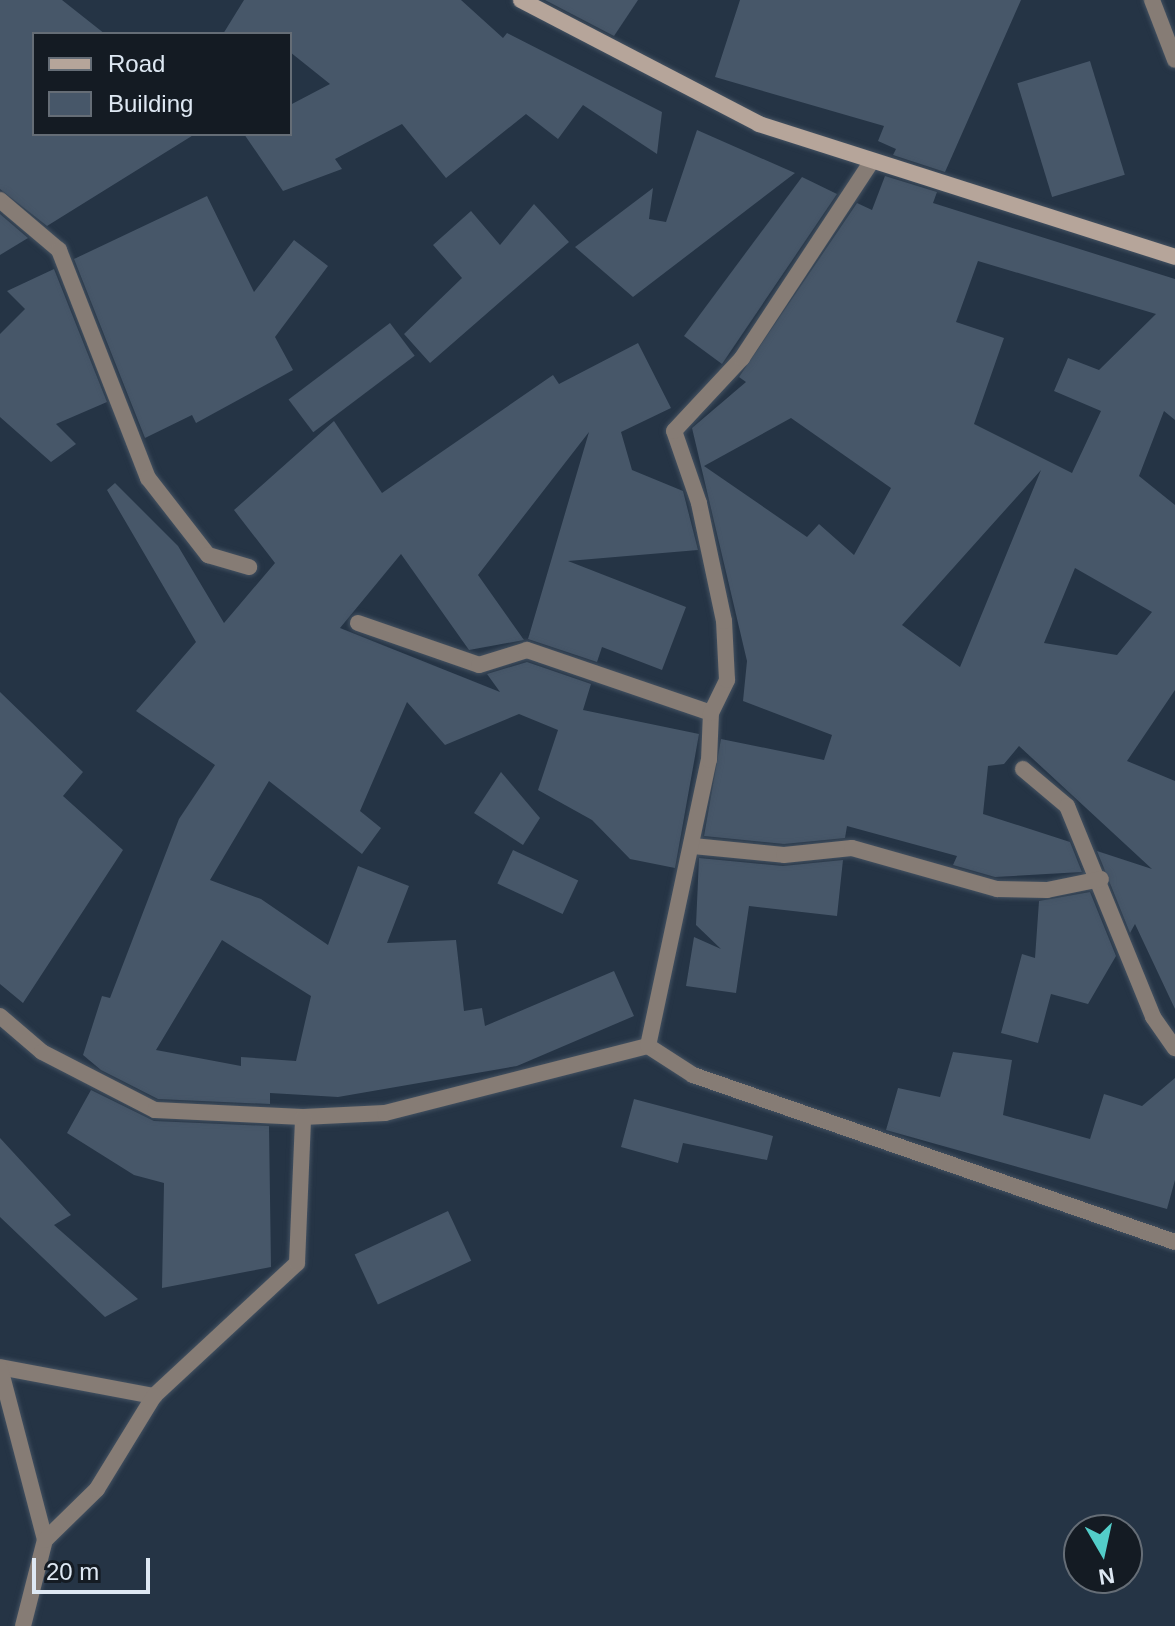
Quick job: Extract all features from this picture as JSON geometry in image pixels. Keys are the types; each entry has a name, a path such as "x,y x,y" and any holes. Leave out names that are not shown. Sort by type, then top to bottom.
{"street":[{"path":"521,0 546,6 759,124 870,164 1121,235 1175,257"},
{"path":"1152,0 1175,60"},
{"path":"648,1046 693,846 711,713 727,680 724,621 699,503 674,431 742,358 870,164"},
{"path":"0,200 59,250 148,478 208,555 249,567"},
{"path":"358,623 479,665 527,650 711,713"},
{"path":"1023,769 1067,806 1101,879 1153,1017 1175,1048"},
{"path":"693,846 784,855 852,848 997,889 1047,890 1101,879"},
{"path":"0,1016 42,1052 155,1110 303,1117 385,1113 648,1046 693,1075 1175,1242"},
{"path":"45,1540 97,1489 154,1396 297,1263 303,1117"},
{"path":"23,1626 45,1540 0,1367 154,1396"}],"building":[{"path":"0,0 62,0 102,32 32,32 32,136 192,136 47,226 0,189"},
{"path":"244,0 461,0 503,38 507,33 662,112 657,154 583,105 558,139 526,114 446,178 402,124 335,159 342,169 283,191 245,136 292,136 292,104 330,84 292,54 292,32 224,32"},
{"path":"545,0 638,0 614,36"},
{"path":"740,0 1021,0 945,172 893,155 896,149 878,141 884,126 715,77"},
{"path":"1090,61 1125,175 1052,197 1017,83"},
{"path":"697,130 795,173 633,297 575,247 653,188 649,219 666,222"},
{"path":"885,176 937,192 933,203 1175,279 1175,420 1164,411 1139,476 1175,505 1175,690 1127,761 1175,781 1175,1009 1135,924 1130,933 1097,851 1152,869 1019,746 1004,764 988,766 983,814 1070,842 1082,872 995,877 953,865 957,856 847,826 845,838 784,844 704,836 721,739 824,760 832,735 743,701 747,661 692,428 746,382 739,377 857,203 872,210","holes":["978,261 1156,314 1099,370 1068,358 1054,391 1101,411 1072,473 974,424 1004,338 956,322","791,418 891,488 854,555 819,524 807,537 704,466","1041,470 960,667 902,625","1075,568 1152,612 1117,655 1044,643"]},
{"path":"802,177 837,194 722,364 684,336"},
{"path":"207,196 254,292 294,240 328,266 275,337 293,370 196,423 192,415 145,438 74,259"},
{"path":"534,204 569,242 430,363 404,334 462,278 433,245 471,211 500,245"},
{"path":"0,214 28,238 0,255"},
{"path":"54,269 107,402 56,424 76,444 51,462 0,417 0,334 25,309 7,291"},
{"path":"390,323 415,356 313,432 289,399"},
{"path":"638,343 671,408 621,432 632,470 683,491 698,550 568,561 686,607 662,670 602,647 597,662 528,639 589,432 478,575 524,640 469,650 401,554 340,628 500,692 487,674 527,662 591,684 583,710 699,734 675,868 630,859 592,820 538,790 558,730 519,714 445,745 407,702 360,811 381,828 362,854 269,781 210,880 261,899 328,945 358,866 409,886 387,943 456,940 464,1011 482,1008 485,1026 614,971 634,1016 517,1066 338,1097 270,1093 270,1104 158,1099 101,1070 83,1055 102,996 110,998 179,819 215,765 136,711 196,642 107,490 115,483 178,546 224,623 275,563 234,510 334,421 382,493 553,375 559,384","holes":["222,940 311,996 296,1061 241,1057 241,1066 156,1050"]},
{"path":"0,692 83,772 63,796 123,850 23,1003 0,984"},
{"path":"501,772 540,818 523,845 474,813"},
{"path":"513,850 578,880 563,914 497,884"},
{"path":"699,858 783,866 843,860 837,916 749,906 736,993 686,986 694,937 721,949 696,925"},
{"path":"1090,892 1116,956 1088,1004 1051,994 1038,1043 1001,1033 1022,954 1035,958 1039,901"},
{"path":"953,1052 1012,1060 1003,1115 1090,1139 1104,1094 1142,1106 1175,1078 1175,1180 1167,1209 886,1130 898,1088 940,1097"},
{"path":"91,1090 154,1121 269,1126 271,1267 162,1288 164,1183 134,1175 67,1133"},
{"path":"634,1099 773,1136 767,1160 683,1143 678,1163 621,1147"},
{"path":"0,1138 71,1215 54,1225 138,1299 105,1317 0,1217"},
{"path":"448,1211 471,1261 378,1304 355,1255"}]}
